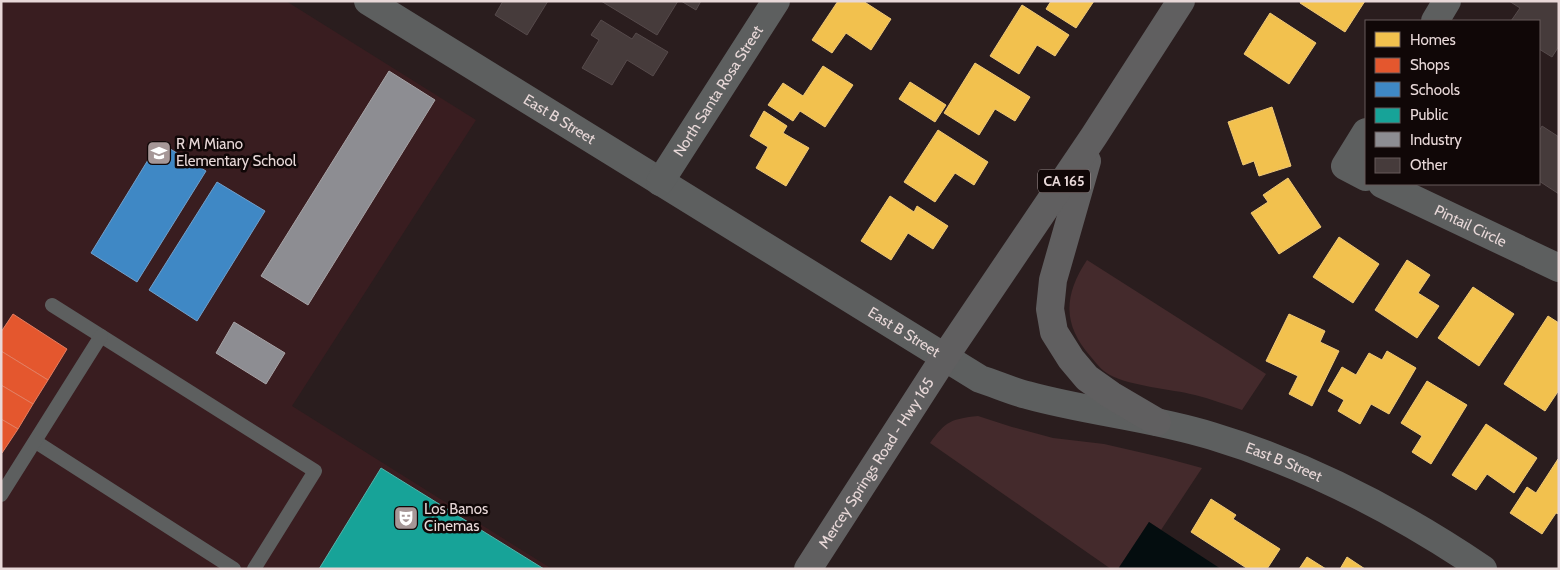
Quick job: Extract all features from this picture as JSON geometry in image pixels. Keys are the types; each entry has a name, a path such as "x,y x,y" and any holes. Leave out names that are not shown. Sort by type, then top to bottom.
{"main road":[{"name":"CA 165","path":"944,358 1094,136 1181,1"},
{"path":"1094,136 1053,280 1050,309 1054,332 1071,359 1087,378 1111,395 1157,422"},
{"name":"Mercey Springs Road - Hwy 165","path":"808,569 944,358"}],"street":[{"name":"North Santa Rosa Street","path":"660,182 776,1"},
{"path":"1436,20 1447,1"},
{"name":"East B Street","path":"377,4 660,182 980,379 1026,395 1157,422 1211,436 1260,453 1310,473 1361,497 1415,527 1483,569"},
{"path":"1365,134 1345,166 1365,176"},
{"name":"Pintail Circle","path":"1384,185 1559,268"}],"lane":[{"path":"52,305 315,471 254,569"},
{"path":"1,495 101,336"},
{"path":"36,442 234,569"}],"shaded area":[{"path":"1,1 286,1 476,120 292,406 552,569 1,569"},
{"path":"1087,260 1266,374 1242,410 1195,395 1128,382 1110,375 1102,369 1082,345 1071,321 1071,297 1074,285"},
{"path":"978,416 1053,438 1104,444 1202,468 1161,530 1149,522 1118,569 1111,569 930,443 940,430 950,422 961,418"},
{"path":"1149,522 1221,569 1118,569"}],"building: Homes":[{"path":"838,1 863,1 891,19 871,50 846,33 832,53 812,40"},
{"path":"1051,1 1094,1 1076,28 1046,9"},
{"path":"1301,1 1365,1 1345,32 1300,3"},
{"path":"1022,5 1069,35 1055,56 1037,45 1019,74 990,56"},
{"path":"1270,13 1316,43 1289,84 1244,54"},
{"path":"975,63 1030,97 1015,121 995,109 979,135 944,113"},
{"path":"823,66 853,85 825,127 800,111 793,121 768,105 783,83 803,96"},
{"path":"910,82 946,105 935,122 899,99"},
{"path":"1272,107 1291,166 1259,176 1254,161 1243,165 1228,122"},
{"path":"764,111 787,126 783,133 809,148 786,186 756,168 768,147 750,136"},
{"path":"938,130 988,162 974,185 955,173 935,202 904,182"},
{"path":"1288,178 1321,227 1279,254 1251,213 1268,202 1263,195"},
{"path":"890,196 914,212 917,206 948,226 933,249 908,233 891,260 861,241"},
{"path":"1339,237 1379,264 1353,303 1313,277"},
{"path":"1407,260 1430,275 1418,293 1439,306 1417,338 1375,310"},
{"path":"1473,287 1514,314 1479,366 1438,338"},
{"path":"1289,314 1325,331 1320,342 1339,351 1312,406 1289,394 1298,376 1266,361"},
{"path":"1548,316 1559,323 1559,390 1545,411 1504,384"},
{"path":"1387,351 1416,368 1389,414 1371,404 1360,424 1338,411 1344,400 1328,391 1342,367 1356,375 1369,353 1382,360"},
{"path":"1427,381 1467,405 1431,464 1412,452 1422,436 1401,423"},
{"path":"1486,424 1537,458 1514,493 1487,474 1476,490 1452,475"},
{"path":"1558,459 1559,514 1556,513 1542,534 1510,513 1527,487 1536,493"},
{"path":"1211,499 1236,515 1233,519 1280,549 1267,569 1248,569 1191,532"},
{"path":"1307,557 1326,569 1299,569"},
{"path":"1347,557 1365,569 1340,569"}],"building: Shops":[{"path":"13,314 67,349 48,380 1,351 1,332"},
{"path":"1,351 48,380 33,404 1,385"},
{"path":"1,385 33,404 18,429 1,419"},
{"path":"1,419 18,429 2,453 1,453"}],"building: Schools":[{"path":"159,142 206,171 137,282 91,253"},
{"path":"217,182 265,211 197,321 149,290"}],"building: Public":[{"name":"Los Banos Cinemas","path":"381,468 544,569 319,569"}],"building: Industry":[{"path":"389,71 435,100 308,305 261,276"},
{"path":"234,322 285,353 266,384 216,353"}],"building: Other":[{"path":"503,1 548,1 527,35 495,15"},
{"path":"601,1 678,1 657,35"},
{"path":"681,1 701,1 696,10"},
{"path":"1509,1 1556,1 1559,3 1559,46 1552,57 1540,50 1540,20 1512,20 1520,8"},
{"path":"601,20 632,39 636,33 668,52 653,76 627,60 612,85 582,68 599,40 591,35"},
{"path":"1542,126 1559,137 1559,194 1540,182 1540,129"}],"place":[{"name":"R M Miano Elementary School","path":"159,153"},
{"name":"Los Banos Cinemas","path":"406,518"}]}
